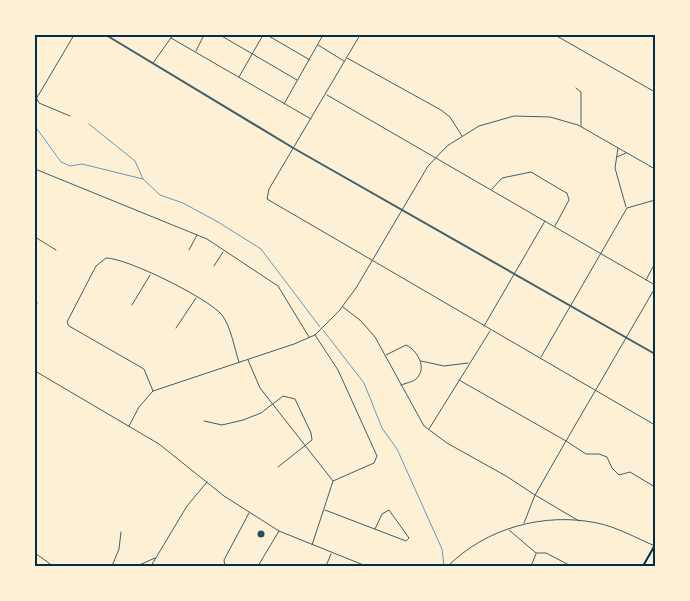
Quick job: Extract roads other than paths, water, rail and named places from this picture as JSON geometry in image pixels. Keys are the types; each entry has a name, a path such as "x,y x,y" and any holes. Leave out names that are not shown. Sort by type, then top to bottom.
{"main road":[{"path":"643,566 655,546"}],"street":[{"path":"35,101 74,35"},
{"path":"106,35 295,149 655,354"},
{"path":"153,64 173,35"},
{"path":"195,52 204,35"},
{"path":"220,35 297,80"},
{"path":"239,78 263,35"},
{"path":"267,35 310,60"},
{"path":"283,105 323,36 318,35"},
{"path":"360,35 295,149 269,190 267,199 483,327 541,358 655,425"},
{"path":"555,35 655,92"},
{"path":"171,38 283,105 312,119"},
{"path":"318,45 345,62"},
{"path":"347,58 442,110 450,117 462,136"},
{"path":"576,88 581,92 581,127"},
{"path":"325,96 327,95 602,252 655,286 535,495 524,523"},
{"path":"36,98 38,103 70,116"},
{"path":"129,426 139,407 153,391 315,335 343,307 428,166 462,136 486,123 514,116 550,117 581,127 655,168"},
{"path":"618,147 616,174 627,208"},
{"path":"616,158 628,153"},
{"path":"35,168 198,234 278,286 310,337"},
{"path":"492,190 502,178 534,174 569,197 555,226"},
{"path":"541,358 627,208 655,200"},
{"path":"483,327 545,221"},
{"path":"189,250 198,234"},
{"path":"35,237 56,250"},
{"path":"214,266 223,252"},
{"path":"153,391 144,369 69,326 67,322 102,259 116,259 151,274 196,297 223,317 239,362"},
{"path":"646,280 655,263"},
{"path":"132,305 151,274"},
{"path":"35,296 37,303 35,308"},
{"path":"176,328 196,297"},
{"path":"343,307 361,321 386,355 400,385 428,430 580,522"},
{"path":"428,430 490,331"},
{"path":"312,545 333,481 374,463 377,456 338,370 315,335"},
{"path":"386,355 406,344 411,347 420,361 422,370 416,379 400,385"},
{"path":"248,359 257,382 333,481"},
{"path":"420,361 444,366 469,363"},
{"path":"35,371 159,444 207,482 279,531 366,566"},
{"path":"458,380 586,454 607,457 612,468 619,475 630,472 655,487"},
{"path":"204,421 225,425 257,415 283,396 295,399 311,433 312,440 278,466"},
{"path":"151,566 187,506 207,482"},
{"path":"324,510 375,529 406,540 409,538 389,510 382,514 375,529"},
{"path":"225,566 224,560 249,512"},
{"path":"448,566 470,547 508,529 524,523 548,520 596,522 613,527 655,546"},
{"path":"508,529 536,553 546,553 571,566"},
{"path":"258,566 279,531"},
{"path":"112,566 119,549 121,532"},
{"path":"326,566 331,553"},
{"path":"531,566 536,553"},
{"path":"35,554 53,566"},
{"path":"137,566 156,558"}],"waterway":[{"path":"89,124 135,161 143,179 160,195 183,203 261,249 320,327"},
{"path":"35,126 61,162 70,166 82,164 143,179"},
{"path":"323,330 364,383 382,428 397,449 442,549 444,566"}]}
